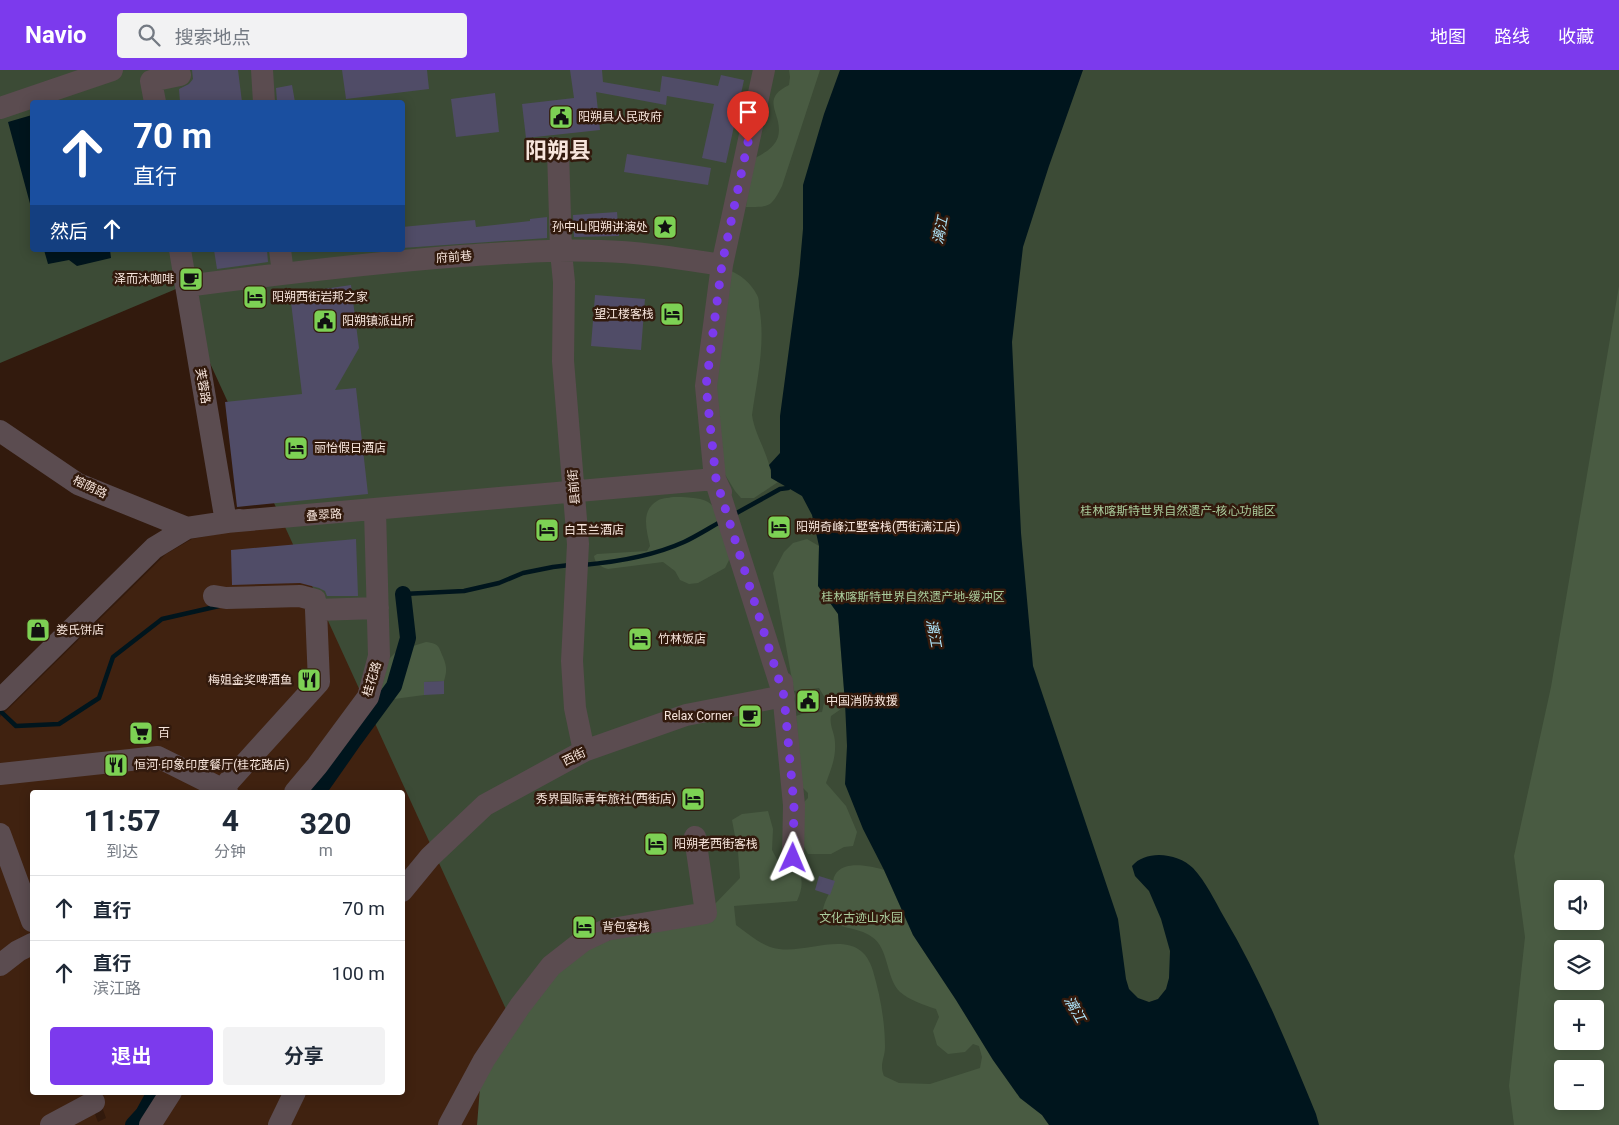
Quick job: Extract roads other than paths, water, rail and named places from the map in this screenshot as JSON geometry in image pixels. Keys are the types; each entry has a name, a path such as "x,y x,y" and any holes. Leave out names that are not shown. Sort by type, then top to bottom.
{"street":[{"path":"0,108 112,70"},
{"path":"262,70 264,100"},
{"path":"764,70 722,264 706,386 716,479 784,696"},
{"path":"152,84 180,75"},
{"name":"县前街","path":"558,150 561,252 564,282 563,361 578,544 572,661 575,708 584,751"},
{"path":"180,252 226,522 716,479"},
{"name":"芙蓉路","path":"180,252 226,522"},
{"path":"280,252 283,273"},
{"name":"府前巷","path":"186,286 283,273 429,258 504,253 628,252 722,264"},
{"name":"榕荫路","path":"0,431 78,484 187,528"},
{"path":"716,479 754,555 763,580 784,696 794,805 793,858"},
{"name":"叠翠路","path":"0,700 154,548 187,528 226,522 375,511 716,479"},
{"name":"桂花路","path":"297,790 318,766 368,697 379,656 375,511"},
{"path":"214,596 226,598 300,596 315,600 316,610 319,682 225,790"},
{"path":"316,610 378,605"},
{"name":"西街","path":"405,887 430,857 485,805 584,751 686,715 784,696"},
{"path":"0,774 158,757 222,790"},
{"path":"0,834 30,916"},
{"path":"449,1125 484,1060 520,1006 551,966 583,941 606,930 706,913 695,837"},
{"path":"0,965 18,951 30,945"},
{"path":"150,1125 169,1095"},
{"path":"279,1125 294,1095"},
{"path":"51,1125 95,1105"}],"water":[{"name":"漓江","path":"840,70 1083,70 1023,247 1012,342 1021,533 1033,666 1118,919 1129,989 1138,998 1149,1002 1158,999 1166,989 1169,978 1170,951 1161,919 1149,891 1135,876 1132,866 1145,857 1153,855 1171,856 1187,863 1193,868 1214,898 1262,989 1319,1125 1049,1125 1042,1115 1020,1098 993,1060 913,935 884,870 863,829 845,784 847,746 838,614 818,586 819,546 812,515 802,496 771,478 769,465 780,453 780,416 799,274 803,229 803,185 824,114"},
{"path":"30,116 30,204 8,122"},
{"path":"45,252 110,252 111,258 77,266 69,260 48,264"}],"waterway":[{"path":"733,515 780,489 788,488"},
{"path":"583,565 622,560 660,551 689,540 722,521"},
{"path":"403,594 464,591 499,583 523,573 570,565"},
{"path":"319,790 394,686 408,638 403,594"},
{"path":"0,711 16,726 59,724 99,698 113,657 162,619 219,606"},
{"path":"133,1125 143,1114 153,1095"}],"place":[{"name":"阳朔县人民政府","path":"561,117"},
{"name":"孙中山阳朔讲演处","path":"665,227"},
{"name":"泽而沐咖啡","path":"191,279"},
{"name":"阳朔西街岩邦之家","path":"255,297"},
{"name":"望江楼客栈","path":"672,314"},
{"name":"阳朔镇派出所","path":"325,321"},
{"name":"丽怡假日酒店","path":"296,448"},
{"name":"阳朔奇峰江墅客栈(西街漓江店)","path":"779,527"},
{"name":"白玉兰酒店","path":"547,530"},
{"name":"娄氏饼店","path":"38,630"},
{"name":"竹林饭店","path":"640,639"},
{"name":"梅姐金奖啤酒鱼","path":"309,680"},
{"name":"中国消防救援","path":"808,701"},
{"name":"Relax Corner","path":"750,716"},
{"name":"百","path":"141,733"},
{"name":"恒河·印象印度餐厅(桂花路店)","path":"116,765"},
{"name":"秀界国际青年旅社(西街店)","path":"693,799"},
{"name":"阳朔老西街客栈","path":"656,844"},
{"name":"背包客栈","path":"584,927"}],"district":[{"name":"阳朔县","path":"558,150"}],"park label":[{"name":"桂林喀斯特世界自然遗产-核心功能区","path":"1178,511"},
{"name":"桂林喀斯特世界自然遗产地-缓冲区","path":"913,597"},
{"name":"文化古迹山水园","path":"861,918"}]}
